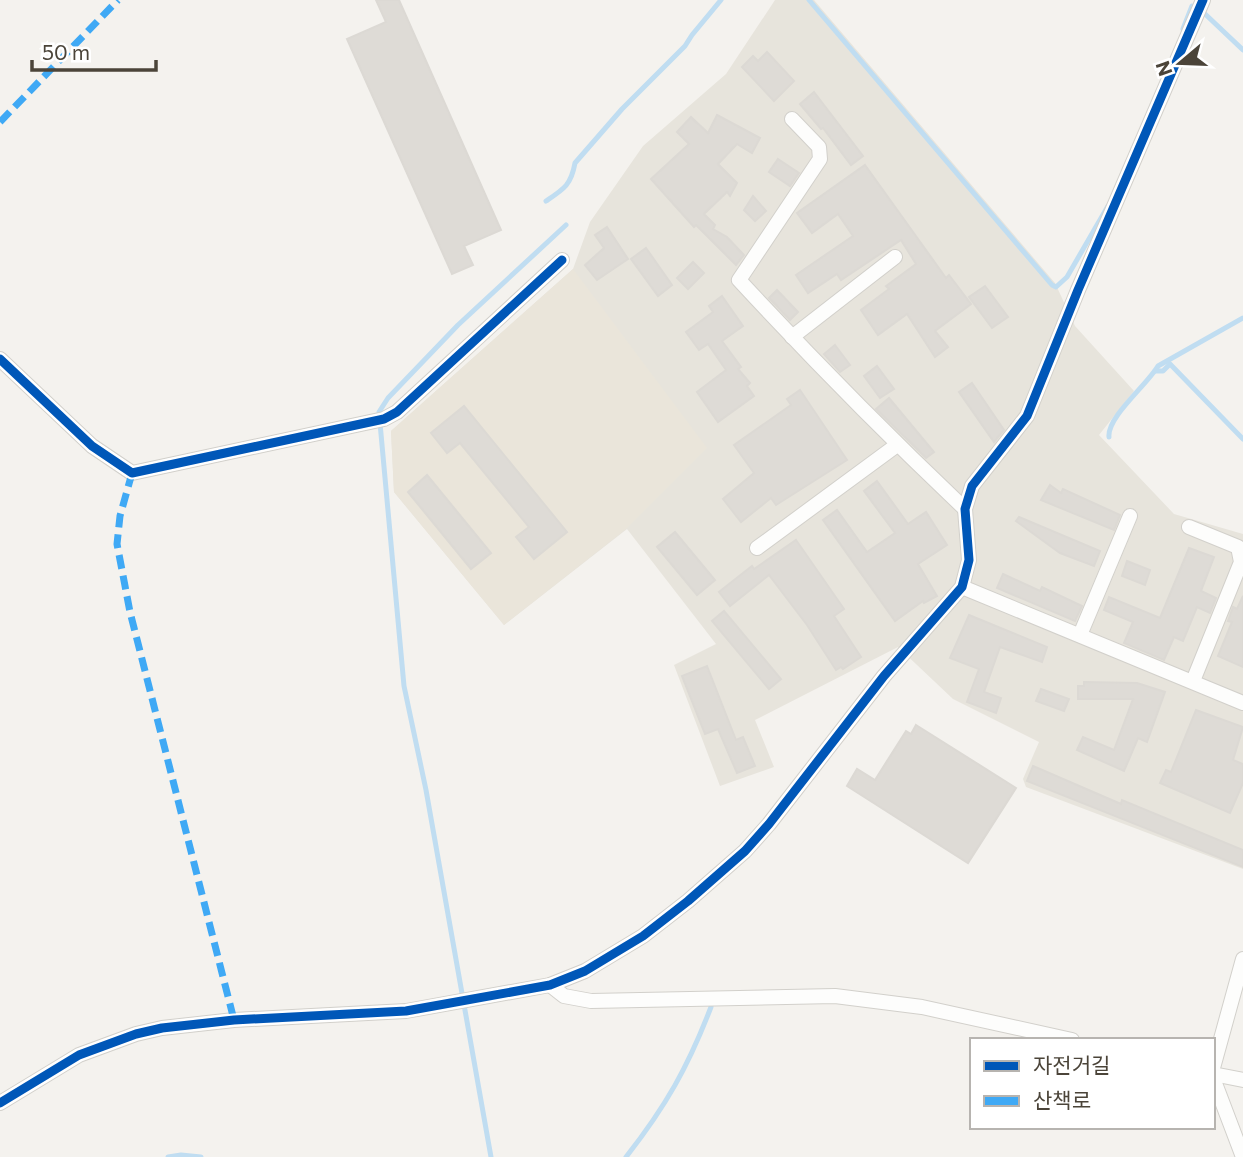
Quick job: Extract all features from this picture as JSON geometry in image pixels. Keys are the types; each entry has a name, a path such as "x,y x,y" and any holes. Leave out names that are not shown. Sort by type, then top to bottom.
{"street":[{"path":"0,1103 79,1055 136,1034 162,1028 234,1020 406,1011 550,985 585,971 643,936 745,851 884,676 962,587 969,560 965,509 972,486 1027,416 1083,278 1203,0"},
{"path":"792,119 819,147 820,159 739,280 897,445 965,509"},
{"path":"792,337 895,257"},
{"path":"0,359 92,446 132,473 379,420 397,412 562,260"},
{"path":"757,548 897,445"},
{"path":"1080,635 1130,516"},
{"path":"1189,527 1238,547 1241,562 1193,681"},
{"path":"962,587 1243,704"},
{"path":"1215,1061 1243,959"},
{"path":"550,985 564,996 591,1002 835,996 922,1007 1063,1038"},
{"path":"1215,1076 1243,1080"},
{"path":"1215,1081 1243,1157"}],"shaded area":[{"path":"775,0 814,0 1055,283 1075,326 1134,391 1099,435 1174,514 1243,534 1243,869 1026,787 1023,779 1039,742 953,699 898,647 755,720 774,767 720,786 674,665 716,644 627,529 504,625 394,492 391,431 573,269 590,222 643,146 726,74"},
{"path":"573,269 707,448 626,529 504,625 394,492 391,431"}],"building":[{"path":"376,0 399,0 501,230 464,246 473,265 452,274 347,39 386,22"},
{"path":"767,52 794,81 774,101 742,67 753,56 758,61"},
{"path":"814,92 863,156 851,165 823,128 821,129 800,104"},
{"path":"717,115 760,138 752,153 737,144 718,164 737,183 730,196 727,192 704,214 715,225 713,229 727,237 744,255 736,265 696,225 694,227 651,179 689,144 677,132 691,117 708,133"},
{"path":"778,159 799,173 790,186 769,172"},
{"path":"865,165 946,278 949,275 971,304 935,331 948,347 935,357 907,314 878,335 861,310 889,289 886,286 916,264 901,240 841,280 837,274 808,293 796,275 853,236 838,214 812,233 797,213"},
{"path":"753,196 766,211 755,221 744,210"},
{"path":"607,227 628,259 597,280 585,265 604,248 595,235"},
{"path":"646,248 672,285 658,296 631,259"},
{"path":"693,262 704,273 688,289 677,278"},
{"path":"985,286 1008,317 992,328 969,297"},
{"path":"777,290 798,312 790,320 769,298"},
{"path":"722,296 743,326 722,341 741,367 738,369 750,383 747,386 754,396 718,422 697,392 726,370 708,344 699,350 686,332 713,312 709,306"},
{"path":"835,345 850,365 840,372 824,354"},
{"path":"877,366 894,389 880,398 864,376"},
{"path":"972,383 1004,430 994,442 959,392"},
{"path":"800,390 847,460 776,505 771,498 741,522 723,499 754,473 734,445 791,405 787,399"},
{"path":"889,398 934,452 926,458 876,409"},
{"path":"464,406 567,532 534,559 516,537 529,527 460,443 447,453 431,433"},
{"path":"427,475 491,553 471,569 408,492"},
{"path":"877,481 908,524 926,512 947,545 918,564 937,596 924,603 923,601 895,621 823,520 837,510 867,552 895,533 864,491"},
{"path":"1050,485 1061,493 1063,489 1120,515 1114,530 1041,500"},
{"path":"1019,517 1100,551 1094,566 1060,553 1016,521"},
{"path":"675,532 715,580 697,595 657,547"},
{"path":"796,540 844,609 834,616 861,657 843,669 841,667 836,670 807,625 769,575 730,606 719,592 752,566 754,569"},
{"path":"1189,548 1214,557 1201,591 1216,598 1210,613 1197,607 1183,641 1174,637 1164,660 1124,643 1133,622 1104,610 1109,597 1160,618"},
{"path":"1127,561 1150,570 1145,585 1122,576"},
{"path":"1003,574 1040,591 1042,587 1082,606 1075,621 997,588"},
{"path":"1243,596 1243,667 1218,656 1232,622 1228,621 1233,607 1237,609"},
{"path":"724,611 781,679 769,689 712,621"},
{"path":"969,615 1047,647 1042,662 1000,647 984,692 1001,698 996,713 967,702 979,669 950,658"},
{"path":"707,666 736,740 743,737 755,766 737,773 718,729 705,734 682,676"},
{"path":"1084,682 1137,683 1165,692 1147,742 1138,738 1124,771 1077,750 1083,737 1114,750 1133,699 1078,699 1078,686 1084,686"},
{"path":"1041,689 1069,699 1064,711 1036,701"},
{"path":"1196,710 1243,727 1233,760 1243,764 1243,783 1230,813 1160,783 1166,770 1171,772"},
{"path":"916,725 1016,788 968,863 847,786 857,769 875,780 906,731 911,734"},
{"path":"1033,766 1121,804 1122,800 1243,850 1243,867 1027,781"}],"waterway":[{"path":"546,201 566,186 575,163 622,109 685,46 721,0"},
{"path":"809,0 1052,285 1056,287 1067,277 1108,206"},
{"path":"1183,29 1192,6"},
{"path":"1204,13 1243,50"},
{"path":"491,1157 426,790 404,686 379,412 388,398 458,325 566,225"},
{"path":"1109,437 1114,420 1158,366 1243,318"},
{"path":"1155,371 1163,371 1170,364 1243,439"},
{"path":"626,1157 675,1085 694,1049 711,1007"},
{"path":"168,1157 201,1157"}],"marked path":[{"path":"0,122 118,0"},
{"path":"132,473 120,516 117,544 130,612 234,1020"}],"cycle path":[{"path":"0,1103 79,1055 136,1034 162,1028 234,1020 406,1011 550,985 585,971 643,936 745,851 884,676 962,587 969,560 965,509 972,486 1027,416 1078,290 1203,0"},
{"path":"0,359 92,446 132,473 384,419 397,412 562,260"}]}
